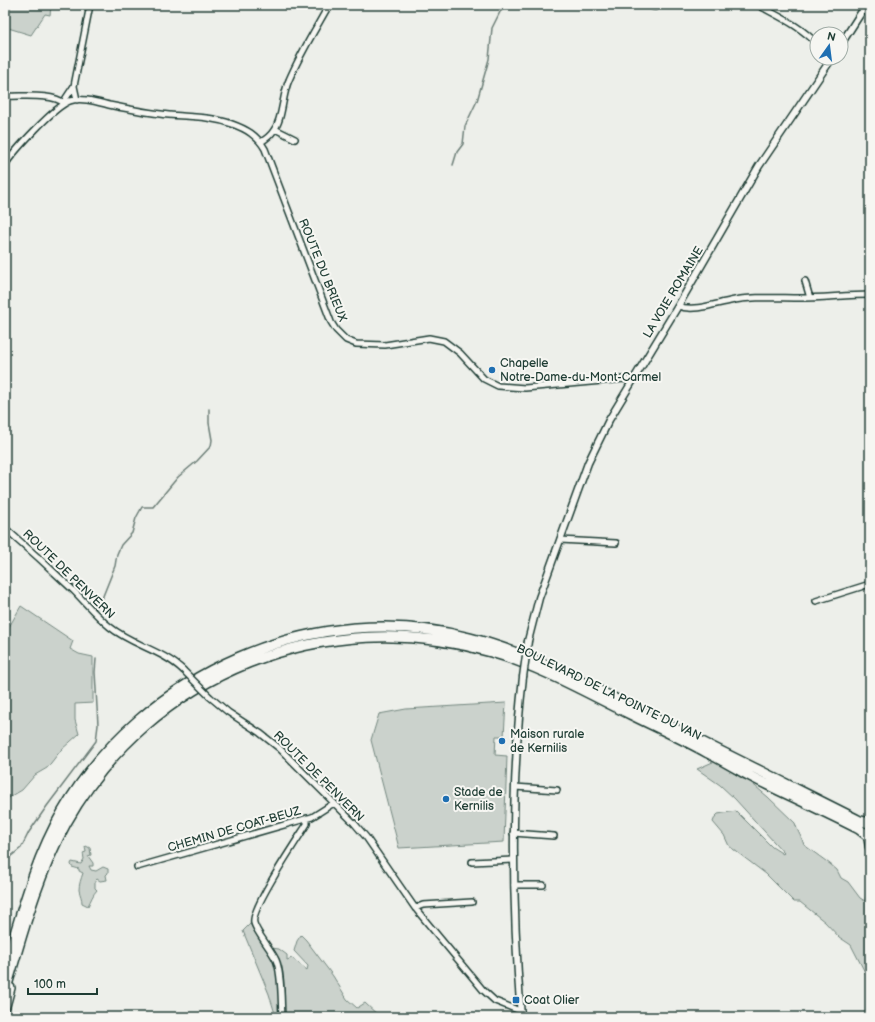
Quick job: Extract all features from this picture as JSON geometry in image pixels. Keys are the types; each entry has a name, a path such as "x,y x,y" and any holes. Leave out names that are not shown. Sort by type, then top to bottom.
{"highway":[{"name":"BOULEVARD DE LA POINTE DU VAN","path":"5,967 27,894 50,835 64,808 99,760 118,740 162,701 188,683 220,666 236,658 268,646 325,632 372,628 415,629 467,637 515,652 579,680 860,821 870,823"},
{"name":"BOULEVARD DE LA POINTE DU VAN","path":"5,992 44,870 65,825 93,782 115,755 141,729 188,693 235,668 261,657 323,641 344,638 402,636 466,645 517,660 585,691 709,753 766,784 869,833"},
{"path":"5,1006 22,937"}],"main road":[{"path":"869,833 870,847"}],"street":[{"path":"75,100 74,86 90,5"},
{"path":"261,142 276,129 286,87 329,5"},
{"path":"651,6 655,7 661,5"},
{"path":"758,5 794,25 809,36"},
{"path":"849,32 866,5"},
{"name":"LA VOIE ROMAINE","path":"515,787 521,745 523,677 528,641 536,606 595,448 609,420 678,306 759,166 825,66"},
{"path":"5,96 50,97 64,103 74,86"},
{"path":"70,91 75,100"},
{"name":"ROUTE DU BRIEUX","path":"5,165 17,149 51,115 64,103 75,100 156,113 215,119 230,123 244,129 261,142 331,322 336,330 349,342 361,345 385,345 421,339 438,339 449,344 460,353 484,379 492,384 502,386 525,388 626,379 632,381"},
{"path":"276,129 295,139"},
{"path":"805,280 810,298"},
{"path":"678,306 685,308 696,307 741,298 758,297 810,298 870,295"},
{"name":"ROUTE DE PENVERN","path":"5,528 74,591 110,627 126,639 164,656 183,670 210,697 228,712 270,740 354,823 366,837 416,908 483,990 495,1002 521,1014"},
{"path":"560,540 616,543"},
{"path":"816,601 870,584"},
{"path":"521,1014 513,860 515,787 557,790"},
{"name":"CHEMIN DE COAT-BEUZ","path":"137,867 307,818 316,815 334,803"},
{"path":"282,1017 277,962 255,926 255,912 260,900 307,824 307,818"},
{"path":"513,833 554,836"},
{"path":"472,862 513,860"},
{"path":"514,885 543,885"},
{"path":"416,908 429,905 472,902"},
{"path":"506,1006 520,1004"}],"shaded area":[{"path":"5,5 51,5 50,15 45,14 31,35 5,27"},
{"path":"21,606 73,641 70,649 79,654 93,657 93,703 75,704 75,720 79,734 61,750 47,768 35,775 22,790 5,800 5,634"},
{"name":"Stade de Kernilis","path":"506,703 504,736 496,736 495,755 507,756 504,842 399,848 371,740 379,714 406,709"},
{"path":"715,761 743,779 749,781 768,797 795,823 804,845 837,870 841,878 848,882 860,898 865,901 867,893 870,890 870,982 851,945 839,937 825,922 800,902 794,902 766,874 729,846 724,835 713,822 718,814 736,811 772,847 783,854 784,853 735,799 720,785 697,769"},
{"path":"86,846 90,848 91,855 88,856 93,863 93,866 89,866 91,870 96,871 103,867 108,869 108,873 106,875 107,880 100,881 97,879 95,881 95,888 97,890 88,906 82,903 79,890 83,873 79,871 79,869 72,867 71,864 72,862 81,864 84,859 83,853 86,852"},
{"path":"250,924 263,943 271,948 279,949 287,955 287,960 292,958 307,970 308,966 294,951 297,941 301,935 333,976 347,999 357,1008 365,1003 380,1017 276,1017 269,994 243,931"}],"waterway":[{"path":"453,165 457,152 463,144 465,126 477,101 489,59 492,28 500,12 507,5"},
{"path":"612,5 630,5"},
{"path":"102,605 103,596 115,566 117,554 121,545 132,533 136,518 142,507 153,507 178,477 197,461 211,446 212,440 209,423 209,409"},
{"path":"5,865 10,857 21,848 29,832 47,806 96,741 98,725 95,672 96,659"}],"place":[{"name":"Chapelle Notre-Dame-du-Mont-Carmel","path":"492,370"},
{"name":"Maison rurale de Kernilis","path":"502,741"},
{"name":"Stade de Kernilis","path":"446,799"},
{"name":"Coat Olier","path":"516,1000"}]}
